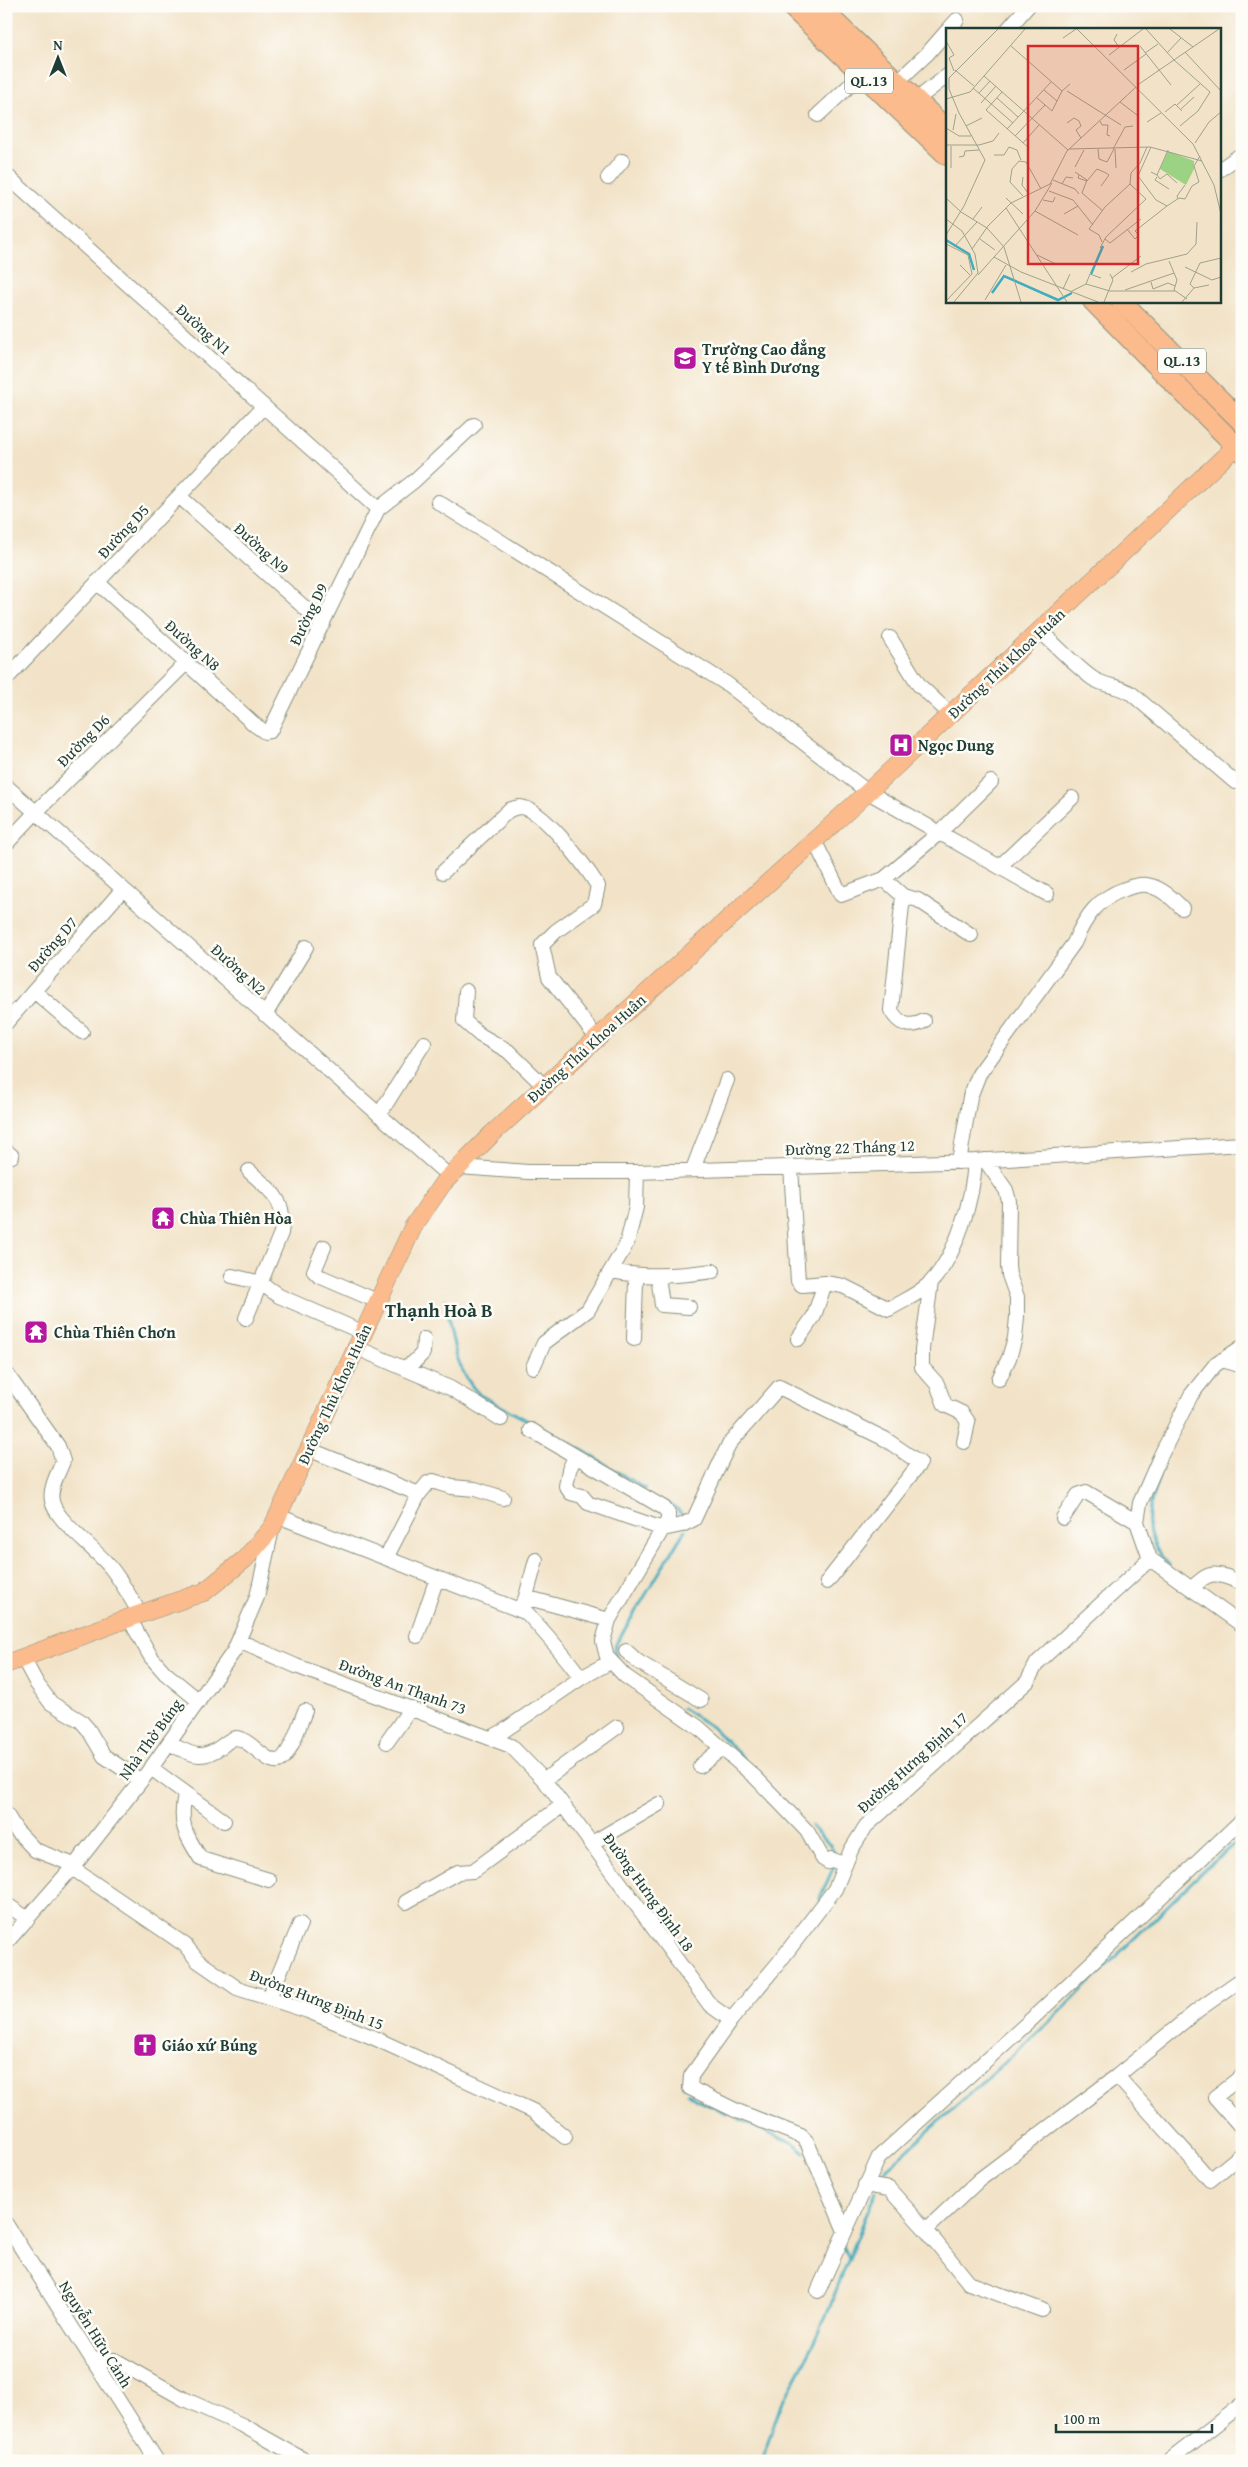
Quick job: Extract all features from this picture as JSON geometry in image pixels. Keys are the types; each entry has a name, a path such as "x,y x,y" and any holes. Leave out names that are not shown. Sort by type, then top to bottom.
{"highway":[{"name":"QL.13","path":"791,6 897,82 946,129"},
{"name":"QL.13","path":"818,6 850,50 862,74 946,154"},
{"name":"QL.13","path":"1094,302 1240,446"},
{"name":"QL.13","path":"1122,302 1242,422"}],"main road":[{"name":"Đường Thủ Khoa Huân","path":"6,1664 204,1592 245,1559 275,1522 413,1227 455,1172 492,1133 815,842 950,714 1240,446"}],"street":[{"path":"1009,28 1025,7"},
{"path":"897,82 927,54 946,32"},
{"path":"818,115 862,74"},
{"path":"916,100 946,77"},
{"path":"1220,169 1242,154"},
{"path":"608,178 622,161"},
{"name":"Đường N1","path":"6,175 378,509"},
{"name":"Đường D5","path":"6,679 264,406"},
{"path":"378,509 414,482 474,426"},
{"name":"Đường N9","path":"179,496 322,624"},
{"path":"438,502 727,684 868,792 1047,894"},
{"name":"Đường D9","path":"267,732 274,726 378,509"},
{"name":"Đường N8","path":"98,582 255,725 267,732"},
{"path":"1040,631 1092,678 1102,684 1122,687 1132,694 1235,782"},
{"path":"890,638 919,685 950,714"},
{"name":"Đường D6","path":"6,844 186,663"},
{"path":"815,842 841,895 884,879 939,833 991,782"},
{"name":"Đường N2","path":"6,786 379,1115 455,1172"},
{"path":"1000,866 1072,798"},
{"path":"443,872 509,810 520,807 531,811 572,848 598,886 594,904 556,931 542,945 549,977 597,1038"},
{"path":"884,879 903,896 918,900 971,935"},
{"path":"959,1162 970,1097 979,1074 1074,943 1082,924 1092,910 1104,898 1142,884 1168,894 1182,908"},
{"name":"Đường D7","path":"6,1023 123,889"},
{"path":"903,896 891,1010 897,1019 907,1025 918,1024 924,1021"},
{"path":"265,1015 306,947"},
{"path":"34,991 82,1032"},
{"path":"466,991 464,1020 480,1035 508,1051 527,1067 544,1086"},
{"path":"379,1115 424,1044"},
{"path":"693,1170 727,1080"},
{"name":"Đường 22 Tháng 12","path":"455,1172 638,1172 959,1162 1242,1144"},
{"path":"791,1167 798,1281 802,1285 825,1284 843,1286 889,1309 931,1282 956,1243 980,1160"},
{"path":"980,1160 1006,1190 1009,1201 1009,1275 1017,1297 1015,1338 1009,1358 999,1379"},
{"path":"246,1318 281,1233 283,1213 280,1204 271,1191 249,1171"},
{"path":"533,1367 544,1343 588,1310 627,1243 633,1225 638,1172"},
{"path":"324,1247 314,1271 320,1276 377,1301"},
{"path":"611,1271 633,1275 658,1276 713,1271"},
{"path":"633,1275 636,1282 634,1339"},
{"path":"232,1276 261,1283 279,1296 359,1339 403,1368 450,1388 501,1419"},
{"path":"658,1276 662,1305 689,1307"},
{"path":"931,1282 922,1349 922,1367 937,1384 945,1405 962,1413 968,1422 964,1442"},
{"path":"798,1339 814,1316 825,1284"},
{"path":"403,1368 423,1353 424,1340"},
{"path":"1242,1346 1222,1360 1198,1383 1175,1423 1140,1503 1137,1522 1150,1559 1196,1585 1242,1625"},
{"path":"1222,1360 1242,1366"},
{"path":"6,1373 58,1446 63,1461 54,1483 51,1501 54,1507 67,1524 111,1567 151,1657 165,1672 199,1701"},
{"path":"576,1457 569,1470 566,1486 568,1490 582,1496 588,1503 663,1529 682,1525 694,1519 730,1444 779,1387 885,1439 920,1463 827,1582"},
{"path":"531,1430 664,1508 668,1513 668,1520 663,1529 608,1620 603,1641 610,1662 701,1700"},
{"path":"308,1449 420,1494"},
{"path":"386,1558 425,1485 433,1481 452,1487 482,1490 503,1498"},
{"path":"1062,1518 1078,1495 1086,1492 1137,1522"},
{"path":"275,1522 522,1605 581,1678"},
{"name":"Nhà Thờ Búng","path":"6,1943 73,1867 152,1768 239,1641 257,1597 275,1522"},
{"name":"Đường Hưng Định 17","path":"845,2230 807,2142 801,2136 737,2111 690,2088 691,2076 731,2020 780,1962 835,1889 851,1850 866,1826 1027,1682 1038,1663 1150,1559"},
{"path":"522,1605 536,1560"},
{"path":"1196,1585 1205,1576 1215,1574 1242,1583"},
{"path":"416,1636 437,1578"},
{"path":"522,1605 536,1600 608,1620"},
{"name":"Đường An Thạnh 73","path":"239,1641 296,1666 511,1746 544,1780"},
{"path":"626,1652 630,1670 756,1778 807,1831 817,1845 823,1859 845,1865"},
{"path":"23,1658 37,1684 51,1702 81,1721 104,1756 141,1781"},
{"path":"491,1738 581,1678 610,1662"},
{"path":"387,1742 412,1708"},
{"path":"170,1744 201,1756 210,1754 230,1740 237,1738 247,1742 270,1761 277,1761 284,1757 305,1711"},
{"path":"544,1780 617,1727"},
{"path":"700,1766 722,1748"},
{"path":"152,1768 224,1821"},
{"name":"Đường Hưng Định 18","path":"544,1780 710,2004 731,2020"},
{"path":"185,1792 181,1814 185,1830 201,1858 269,1880"},
{"path":"592,1843 659,1804"},
{"path":"406,1902 458,1872 473,1871 563,1805"},
{"name":"Đường Hưng Định 15","path":"6,1814 16,1830 35,1850 73,1867 185,1945 198,1961 237,1988 308,2011 533,2111 565,2137"},
{"path":"818,2291 845,2230 869,2186 878,2157 1034,2017 1242,1820"},
{"path":"6,1904 28,1918"},
{"path":"269,1998 300,1924"},
{"path":"926,2230 979,2180 1117,2076 1198,2010 1242,1979"},
{"path":"1117,2076 1210,2180 1242,2154"},
{"path":"1242,2076 1215,2098 1242,2128"},
{"path":"869,2186 885,2186 889,2189 926,2230 969,2283 1042,2310"},
{"name":"Nguyễn Hữu Cảnh","path":"6,2224 157,2461"},
{"path":"92,2360 115,2360 184,2399 244,2426 306,2461"},
{"path":"1168,2461 1242,2404"}],"waterway":[{"path":"445,1299 459,1363 471,1385 480,1395 579,1448 645,1489"},
{"path":"1159,1476 1149,1512 1150,1533 1154,1544 1169,1565"},
{"path":"667,1503 677,1509 685,1518"},
{"path":"616,1659 614,1649 617,1642 685,1530"},
{"path":"1211,1594 1242,1615"},
{"path":"682,1708 712,1727 743,1758"},
{"path":"811,1826 830,1845 835,1855"},
{"path":"879,2183 887,2168 1047,2024 1205,1869 1242,1837"},
{"path":"819,1900 835,1864"},
{"path":"684,2086 686,2073"},
{"path":"688,2093 697,2100 727,2113"},
{"path":"739,2119 795,2144 805,2152"},
{"path":"761,2461 779,2410 817,2338 876,2191"},
{"path":"843,2245 849,2259"}],"place":[{"name":"Trường Cao đẳng Y tế Bình Dương","path":"685,358"},
{"name":"Ngọc Dung","path":"901,745"},
{"name":"Chùa Thiên Hòa","path":"163,1218"},
{"name":"Chùa Thiên Chơn","path":"36,1332"},
{"name":"Giáo xứ Búng","path":"145,2045"}],"district":[{"name":"Thạnh Hoà B","path":"439,1310"}]}
